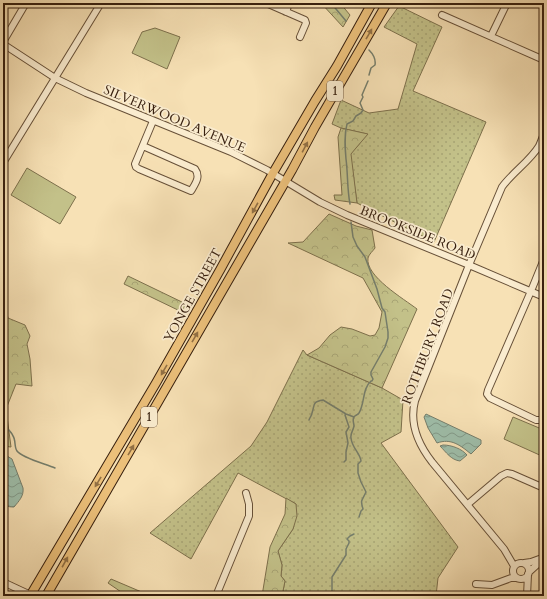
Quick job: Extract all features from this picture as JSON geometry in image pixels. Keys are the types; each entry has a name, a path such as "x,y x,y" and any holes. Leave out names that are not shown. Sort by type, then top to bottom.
{"main road":[{"name":"YONGE STREET","path":"31,596 156,383 273,173 337,66 372,3"},
{"name":"YONGE STREET","path":"46,596 387,3"}],"street":[{"path":"3,43 26,3"},
{"path":"3,163 101,3"},
{"path":"266,3 305,20 306,23 300,37"},
{"path":"286,12 289,3"},
{"path":"491,36 507,3"},
{"path":"442,15 544,60"},
{"name":"SILVERWOOD AVENUE","path":"3,43 55,78 86,93 153,121 216,145 286,181"},
{"path":"143,146 195,169 198,175 191,191 138,168 135,164 153,121"},
{"name":"ROTHBURY ROAD","path":"513,568 504,549 422,448 416,434 413,415 415,401 469,264 502,187 533,154 539,146 544,134"},
{"name":"BROOKSIDE ROAD","path":"286,181 320,202 347,215 469,264 544,297"},
{"path":"544,259 487,394 494,401 536,420 544,418"},
{"path":"468,504 501,476 507,473 544,488"},
{"path":"216,596 249,516 249,504 246,493"},
{"name":"ROTHBURY ROAD","path":"504,549 523,563"},
{"path":"476,584 492,585 517,563 531,562 544,558"},
{"path":"497,582 502,582 511,578 523,578 544,558"},
{"path":"523,563 528,567 527,596"},
{"path":"513,568 514,575 522,582 527,596"},
{"path":"3,582 31,596"}],"green space":[{"path":"321,3 340,3 350,15 343,27"},
{"path":"399,6 442,27 413,91 486,122 434,242 357,203 350,153 367,134 341,128 332,124 341,100 369,113 398,109 417,44 384,27"},
{"path":"155,28 180,37 167,69 132,53 142,32"},
{"path":"341,128 368,134 351,154 357,203 335,200 334,195 342,195 338,137"},
{"path":"27,168 76,197 60,224 11,195"},
{"path":"329,214 356,226 372,230 375,248 368,258 369,265 373,272 386,286 417,309 382,388 307,355 319,348 330,335 341,327 352,329 370,336 375,335 379,328 382,312 363,278 288,243 303,242"},
{"path":"128,276 186,304 182,312 124,284"},
{"path":"3,297 8,318 25,325 30,336 27,344 30,359 32,386 16,384 6,409 11,447 3,446"},
{"path":"303,350 307,355 382,388 403,400 401,432 381,443 458,547 438,578 436,596 282,596 285,581 281,576 282,565 278,551 293,529 296,504 238,473 191,559 150,533 251,446 267,422"},
{"path":"513,417 544,430 544,457 504,439"},
{"path":"286,498 296,504 297,516 293,529 278,551 282,565 281,576 285,581 282,596 262,596 270,547 285,514"},
{"path":"111,579 151,596 127,596 108,583"}],"water":[{"path":"426,414 481,440 481,444 471,454 455,443 447,441 437,443 428,428 424,417"},
{"path":"443,445 456,448 467,455 460,461 454,459 440,446"},
{"path":"3,456 7,456 12,459 23,488 22,496 14,507 7,506 3,499"}],"waterway":[{"path":"331,3 346,21"},
{"path":"369,50 375,61 375,65 371,68 369,75"},
{"path":"350,204 345,150 346,128 347,124 353,121 363,110 360,103 368,81"},
{"path":"351,222 353,237 357,246 365,257 377,289 382,308 385,312 388,332 385,347 371,372 373,379 366,388 361,409 353,419 354,426 351,438 361,461 358,464 358,473 366,492 362,500 363,509 359,517"},
{"path":"3,349 3,356"},
{"path":"309,420 312,415 314,404 323,400 346,414 354,417"},
{"path":"344,462 346,460 348,443 346,432 349,427 346,414"},
{"path":"3,423 12,434 16,449 20,454 55,468"},
{"path":"332,596 332,577 346,555 346,549 349,543 347,539 354,534"}]}
